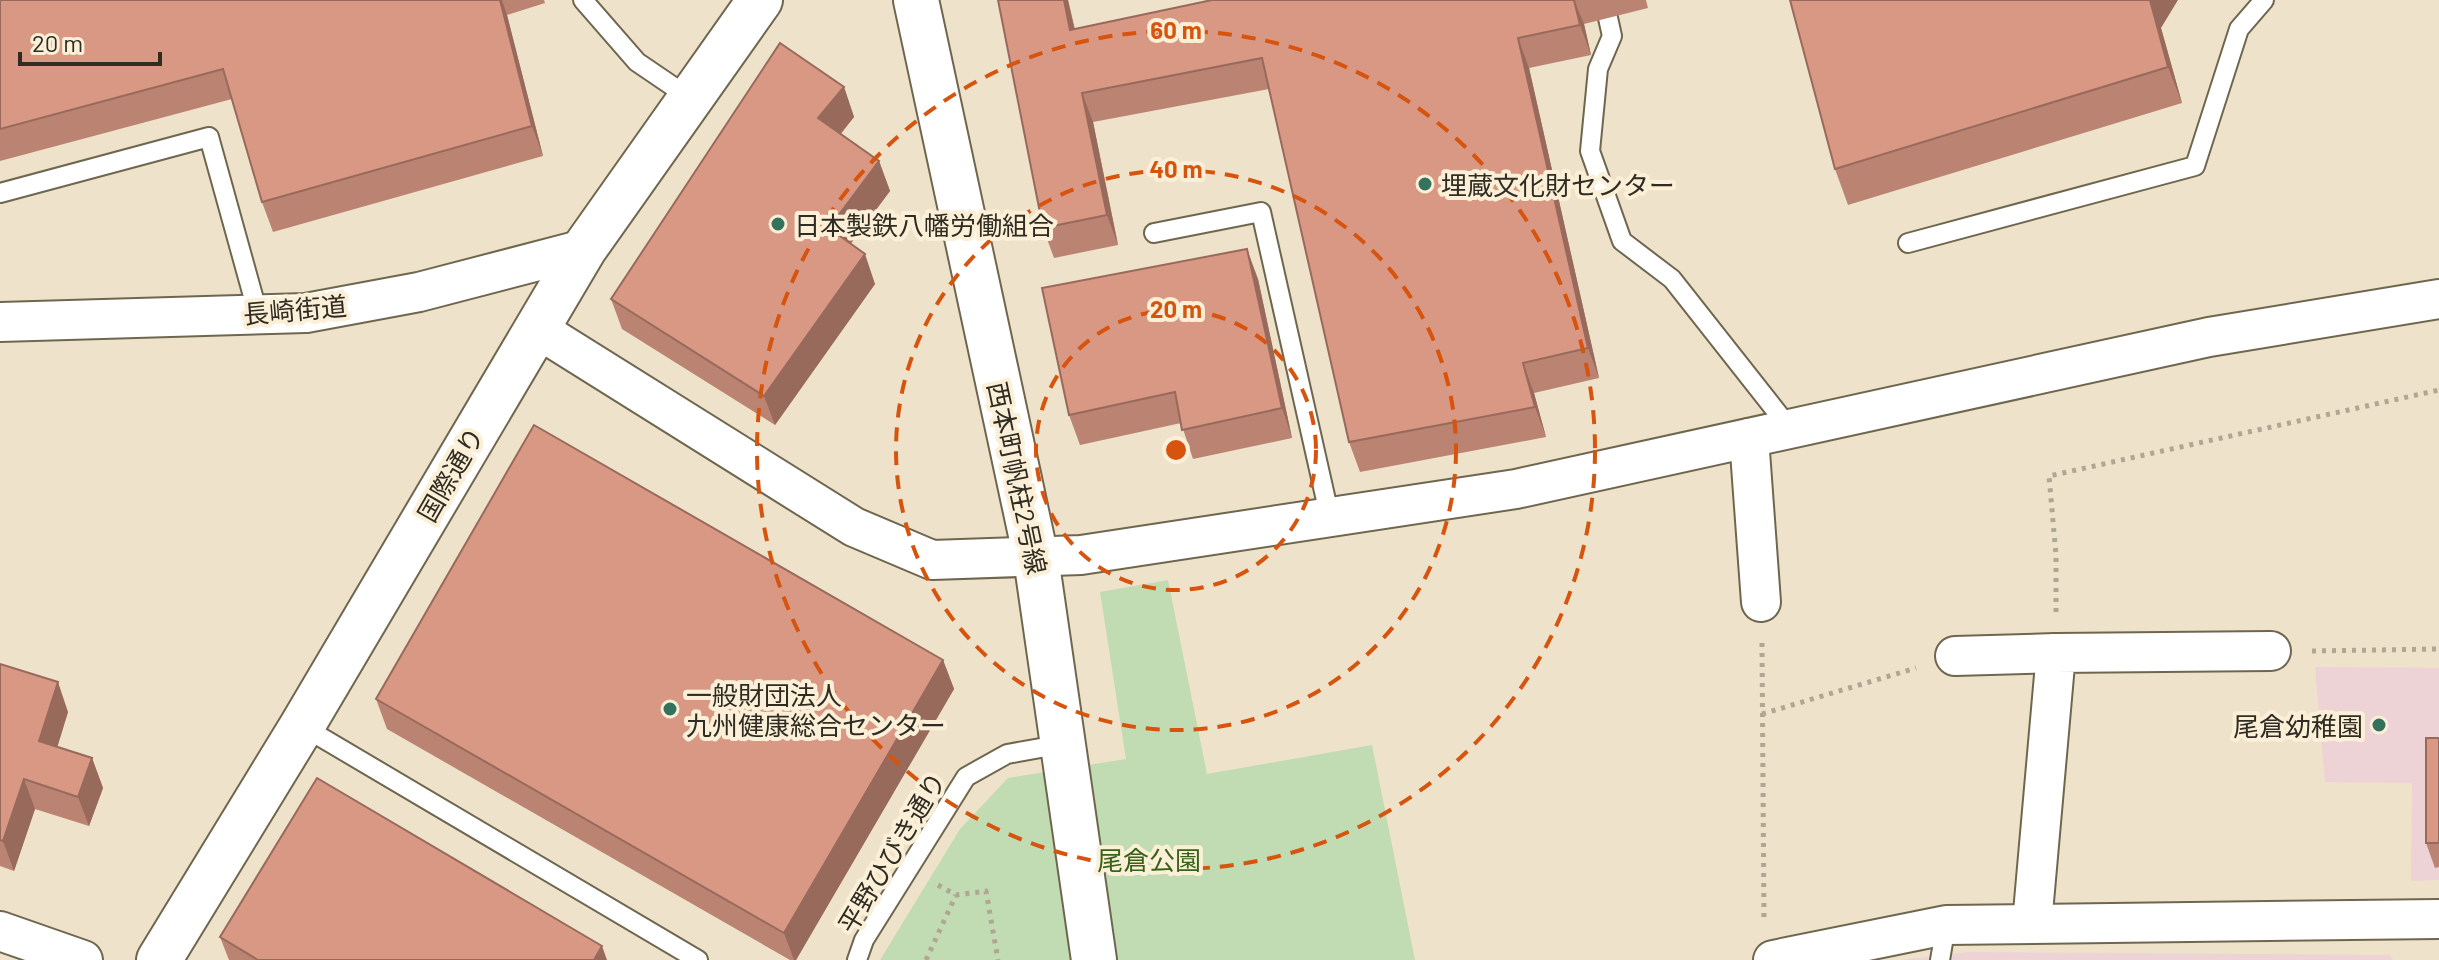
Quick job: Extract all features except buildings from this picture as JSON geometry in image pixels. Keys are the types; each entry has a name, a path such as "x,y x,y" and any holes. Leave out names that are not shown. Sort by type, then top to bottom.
{"street":[{"name":"国際通り","path":"159,960 302,726 584,249 760,0"},
{"name":"西本町帆柱2号線","path":"916,0 1036,558 1094,960"},
{"name":"長崎街道","path":"0,322 306,313 419,292 584,249"},
{"path":"536,328 854,527 932,560 1081,555 1516,489 2209,337 2439,299"},
{"path":"1749,438 1761,602"},
{"path":"1955,656 2271,651"},
{"path":"2032,924 2056,653"},
{"path":"1769,945 1943,942 2032,924 2439,919"},
{"path":"0,931 83,960"}],"lane":[{"path":"583,0 637,62 690,98"},
{"path":"1604,0 1612,36 1598,69 1590,151 1622,241 1672,279 1791,430"},
{"path":"1908,243 2195,166 2239,29 2264,0"},
{"path":"0,193 209,137 258,314"},
{"path":"1154,233 1261,212 1330,518"},
{"path":"302,726 698,960"},
{"name":"平野ひびき通り","path":"857,960 864,940 966,777 1007,754 1063,744"}],"path":[{"path":"2056,653 2056,555 2049,476 2439,390"},
{"path":"1761,602 1769,945"},
{"path":"2271,651 2439,649"},
{"path":"1762,714 1955,656"},
{"path":"926,960 956,895 986,891 998,960"}],"shaded area":[{"name":"尾倉幼稚園","path":"2315,667 2439,668 2439,880 2411,881 2412,783 2325,782"},
{"path":"1970,952 2390,955 2393,960 1901,960"}],"green space":[{"name":"尾倉公園","path":"1168,580 1207,774 1372,745 1415,960 880,960 960,829 1008,778 1126,759 1100,592"}],"place":[{"name":"埋蔵文化財センター","path":"1425,184"},
{"name":"日本製鉄八幡労働組合","path":"778,224"},
{"name":"一般財団法人 九州健康総合センター","path":"670,709"},
{"name":"尾倉幼稚園","path":"2379,725"}]}
